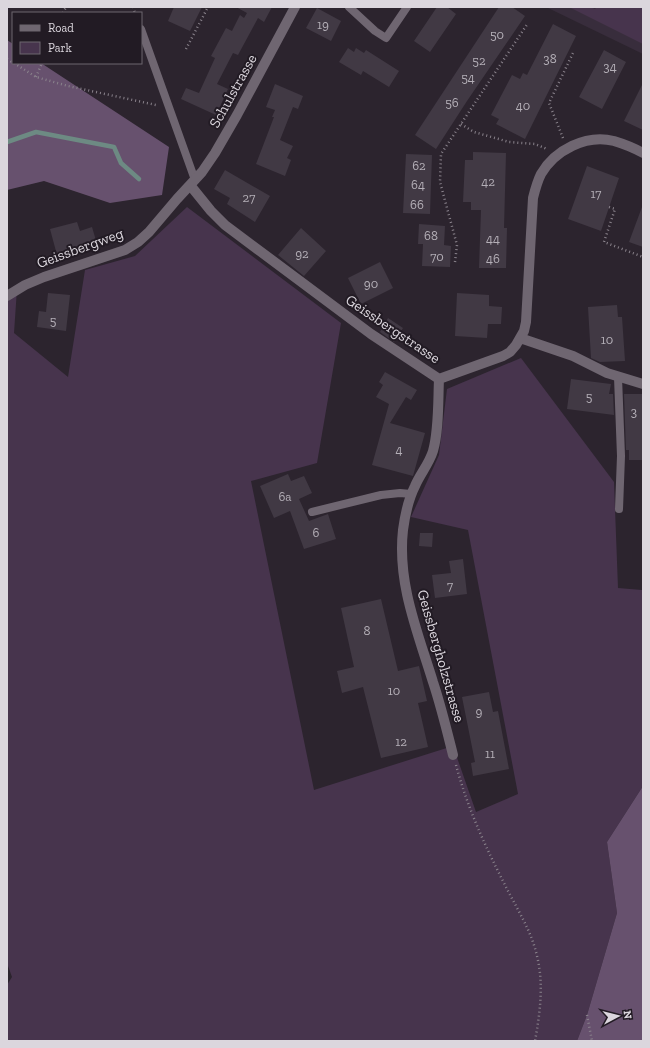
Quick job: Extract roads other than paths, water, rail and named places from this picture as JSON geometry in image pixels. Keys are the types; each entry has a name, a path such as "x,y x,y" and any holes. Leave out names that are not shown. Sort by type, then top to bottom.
{"street":[{"name":"Schulstrasse","path":"193,183 208,164 227,134 295,7"},
{"name":"Geissbergstrasse","path":"193,183 211,211 225,225 371,334 439,379 503,356 510,352 524,331 528,312 533,198 535,186 541,174 550,163 563,151 590,140 613,141 643,153"},
{"name":"Geissbergweg","path":"7,296 25,285 44,277 117,254 132,246 149,232 177,199 193,183"},
{"path":"520,338 573,356 599,370 643,384"},
{"name":"Geissbergholzstrasse","path":"439,379 436,435 433,450 426,468 411,494 402,541 403,565 408,597 417,634 440,704 453,755"}],"lane":[{"path":"349,7 375,31 386,38 407,7"},
{"path":"142,32 170,108 193,183"},
{"path":"618,377 621,456 619,509"},
{"path":"312,512 381,495 400,493 411,494"}],"waterway":[{"path":"7,142 36,132 114,147 121,163 139,179"}]}
